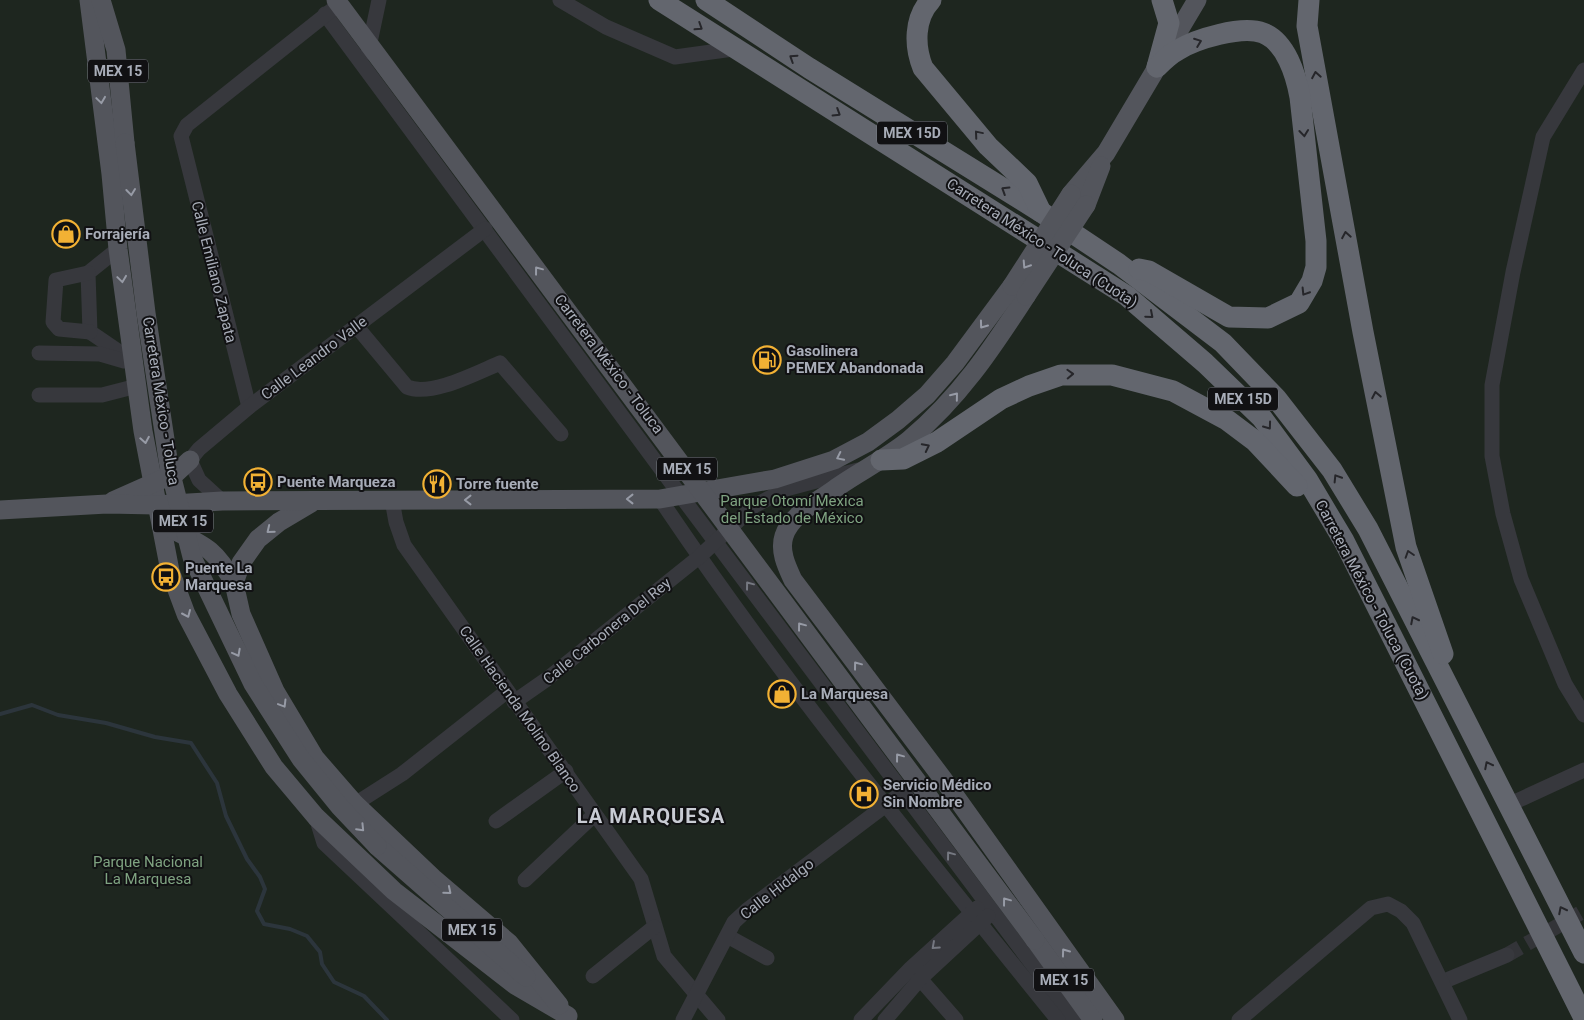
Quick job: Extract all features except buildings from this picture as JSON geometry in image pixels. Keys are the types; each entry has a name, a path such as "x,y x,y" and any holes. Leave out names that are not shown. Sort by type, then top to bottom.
{"highway":[{"name":"Carretera México - Toluca (Cuota)","path":"659,0 733,49 982,202 1127,296 1205,363 1262,418 1307,479 1344,541 1584,1018"},
{"name":"Carretera México - Toluca (Cuota)","path":"706,0 817,73 1041,212 1119,264 1223,343 1276,398 1332,470 1368,529 1584,953"},
{"path":"931,0 924,8 918,22 917,54 923,68 988,146 1027,183 1041,212"},
{"path":"1157,67 1169,23 1162,0"},
{"path":"1309,0 1307,26 1365,342 1406,547 1462,716"},
{"path":"1119,264 1149,271 1229,317 1268,318 1298,303 1312,281 1316,267 1316,241 1300,97 1294,71 1279,46 1263,33 1246,30 1213,36 1177,50 1157,67"},
{"path":"872,464 904,459 937,442 1001,399 1029,386 1061,375 1112,375 1173,391 1228,420 1268,454 1344,541"}],"main road":[{"path":"88,0 112,174 118,249 152,485 170,570 186,614 224,686 274,767 316,817 394,891 515,985 570,1018"},
{"name":"Carretera México - Toluca","path":"101,0 116,50 125,143 146,313 169,466 192,557 253,684 301,759 340,807 377,846 570,1018"},
{"path":"1115,1020 943,779 793,580 786,565 782,549 784,536 795,518 908,440 948,404 984,360 1019,291 1079,200 1197,0"},
{"name":"Carretera México - Toluca","path":"330,7 702,489 779,597 1093,1020"},
{"path":"0,510 107,504 156,505 222,501 311,503 392,500 660,499 775,479 834,460 868,442 927,395 1019,291"},
{"path":"868,442 872,464"},
{"path":"107,504 176,473 190,460"},
{"path":"234,584 241,563 258,539 279,522 311,503"},
{"path":"107,504 160,524 204,544 222,561 234,584 241,614 275,691 315,758 356,804 433,878 510,943 570,1018"}],"street":[{"path":"347,0 330,7 361,67 485,229 680,496 716,541 1074,1020"},
{"path":"361,67 370,48 379,0"},
{"path":"560,0 606,27 674,57 733,49"},
{"name":"Calle Emiliano Zapata","path":"248,407 181,136 187,125 330,7"},
{"path":"1584,70 1543,137 1513,272 1492,385 1492,456 1503,514 1518,569 1565,684 1584,715"},
{"name":"Calle Leandro Valle","path":"190,460 198,449 248,407 485,229"},
{"path":"118,249 88,273 56,280 53,322 60,329 90,332 134,364"},
{"path":"88,273 90,332"},
{"path":"357,327 406,387 416,391 450,383 500,363 561,434"},
{"path":"39,353 100,354 134,364"},
{"path":"39,395 102,395 137,386"},
{"path":"190,460 199,480 222,501"},
{"name":"Calle Carbonera Del Rey","path":"356,804 402,774 510,697 547,679 699,557 754,506 786,489 872,464"},
{"path":"660,499 699,557 885,807 1058,1020"},
{"name":"Calle Hacienda Molino Blanco","path":"392,500 396,522 404,545 510,697 566,771 594,815 640,879 664,956 718,1020"},
{"path":"1508,805 1584,770"},
{"path":"496,821 566,771"},
{"name":"Calle Hidalgo","path":"683,1020 728,937 734,922 747,910 903,792"},
{"path":"525,880 594,815"},
{"path":"316,817 324,843 512,1020"},
{"path":"1239,1020 1371,908 1388,904 1401,912 1412,923 1460,1020"},
{"path":"863,1020 916,974 988,906"},
{"path":"593,976 654,927"},
{"path":"728,937 767,958"},
{"path":"1442,982 1507,955"},
{"path":"885,1020 916,974"},
{"path":"916,974 956,1020"}],"green space":[{"name":"Parque Otomí Mexica del Estado de México","path":"0,0 1584,0 1584,1020 0,1020"}],"waterway":[{"path":"0,714 32,705 58,715 106,723 155,737 191,743 217,783 226,816 247,859 260,877 265,889 257,911 264,924 290,929 307,936 320,952 322,964 334,982 364,996 387,1020"}],"tunnel":[{"path":"1507,955 1584,911"}],"place":[{"name":"Forrajería","path":"66,234"},
{"name":"Gasolinera PEMEX Abandonada","path":"767,360"},
{"name":"Puente Marqueza","path":"258,482"},
{"name":"Torre fuente","path":"437,484"},
{"name":"Puente La Marquesa","path":"166,577"},
{"name":"La Marquesa","path":"782,694"},
{"name":"Servicio Médico Sin Nombre","path":"864,794"}],"district":[{"name":"LA MARQUESA","path":"651,816"}],"park label":[{"name":"Parque Nacional La Marquesa","path":"148,870"}]}
